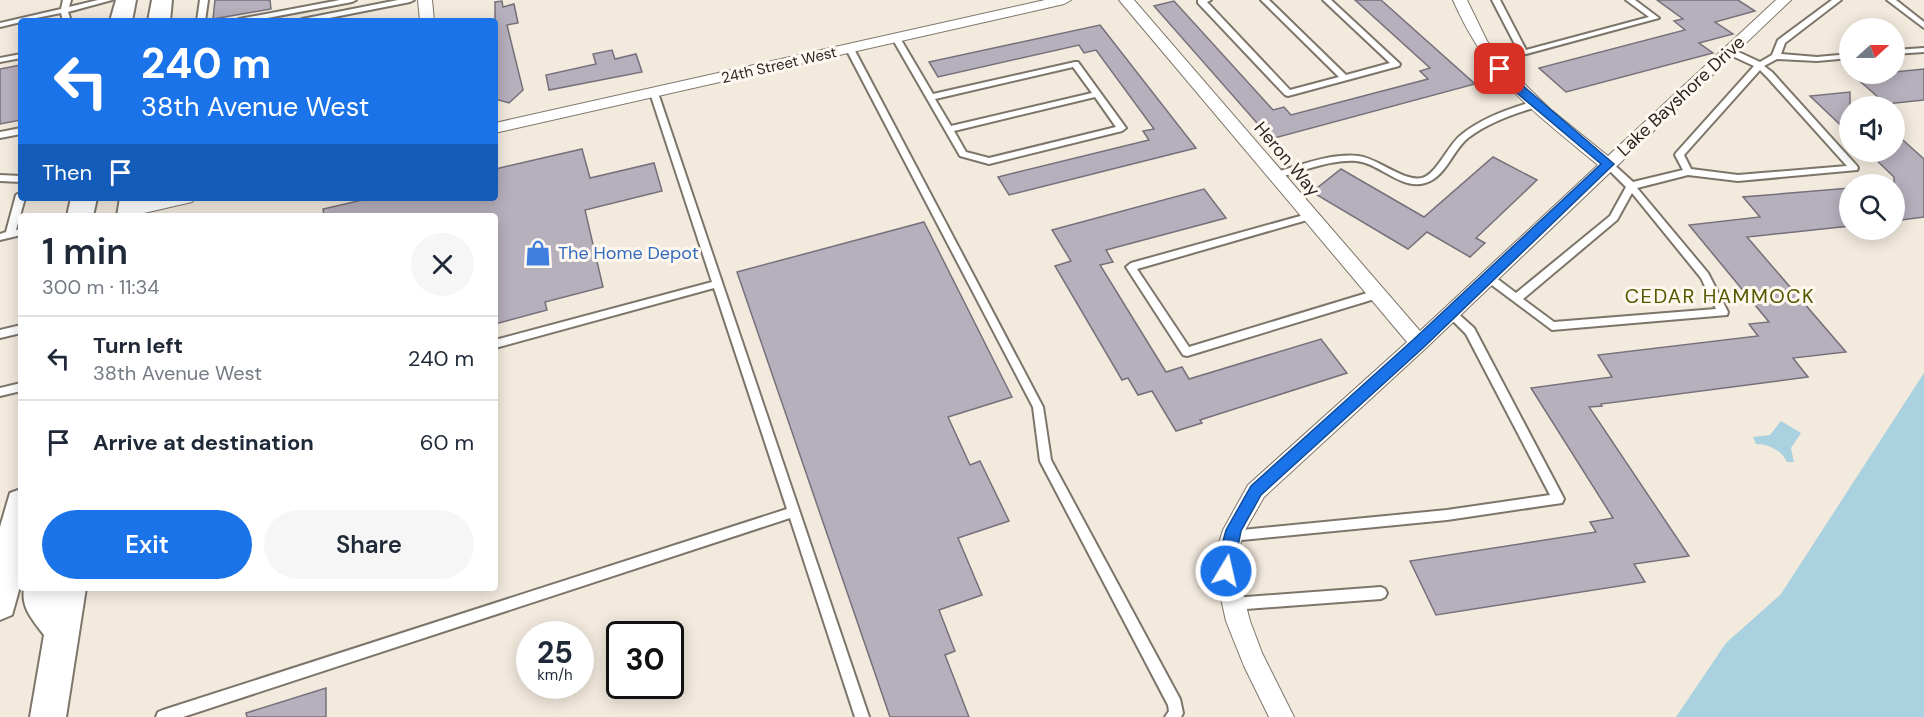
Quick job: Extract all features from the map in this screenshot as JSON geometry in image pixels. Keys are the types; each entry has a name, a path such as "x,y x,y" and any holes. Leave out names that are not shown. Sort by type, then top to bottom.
{"main road":[{"path":"122,18 126,0"},
{"path":"159,18 162,0"},
{"path":"0,604 17,543"},
{"path":"40,591 39,601 62,631"},
{"path":"48,717 69,591"}],"street":[{"path":"427,18 425,2 441,0"},
{"name":"24th Street West","path":"498,128 1064,0"},
{"name":"Heron Way","path":"1126,0 1419,343"},
{"path":"1460,0 1474,32 1493,61 1536,104 1608,164"},
{"name":"Lake Bayshore Drive","path":"1282,717 1252,658 1233,604 1226,571 1232,536 1256,491 1419,343 1784,0"},
{"path":"131,208 170,201"}],"lane":[{"path":"66,18 64,10 67,0"},
{"path":"30,18 108,0"},
{"path":"201,18 204,0"},
{"path":"256,18 352,0"},
{"path":"340,17 410,0"},
{"path":"1207,0 1201,1 1288,93 1396,64 1327,0"},
{"path":"1265,0 1344,78"},
{"path":"1496,0 1524,53"},
{"path":"1493,61 1655,18 1630,0"},
{"path":"1776,56 1781,42 1836,0"},
{"path":"1891,0 1924,26"},
{"path":"0,25 18,21"},
{"path":"896,39 963,154 989,160 1122,128 1075,64 931,97"},
{"path":"850,49 1038,407 1041,415 1043,453 1046,460 1175,704 1176,713 1172,717"},
{"path":"1905,51 1924,50"},
{"path":"1516,299 1614,218 1631,186 1688,172 1738,178 1854,168 1769,74 1759,66 1729,51"},
{"path":"1688,172 1679,155 1759,66 1776,56 1817,59 1839,57"},
{"path":"0,60 18,57"},
{"path":"654,93 862,717"},
{"path":"949,129 1097,94"},
{"path":"1276,176 1351,158 1366,160 1411,181 1422,181 1434,174 1458,142 1499,116 1536,104"},
{"path":"0,135 18,132"},
{"path":"1488,277 1552,326 1723,312 1706,276 1631,186 1608,164"},
{"path":"0,178 18,179"},
{"path":"5,236 19,201"},
{"path":"1311,216 1131,267 1187,352 1377,294"},
{"path":"498,343 717,284"},
{"path":"1232,536 1448,515 1558,499 1470,331 1450,313"},
{"path":"0,334 18,330"},
{"path":"0,392 18,388"},
{"path":"163,717 794,512"},
{"path":"1233,604 1381,593"}],"water":[{"path":"1924,373 1924,717 1676,717 1726,643 1781,594"},
{"path":"1781,421 1801,433 1791,448 1794,462 1787,462 1774,448 1756,444 1753,437 1770,435"}],"building":[{"path":"215,0 270,0 271,9 213,18"},
{"path":"1355,0 1381,0 1475,84 1271,139 1154,6 1174,1 1273,110 1284,107 1291,115 1428,79 1420,71 1430,68"},
{"path":"1657,0 1738,0 1755,11 1715,22 1733,34 1699,43 1713,53 1566,92 1539,68 1685,30 1674,21 1683,19"},
{"path":"502,1 503,7 514,4 518,23 507,25 523,90 509,103 498,100 498,18 495,18 495,2"},
{"path":"1100,25 1196,148 1009,195 998,177 1149,140 1143,131 1154,129 1096,50 1084,53 1079,45 938,77 929,62"},
{"path":"612,50 615,59 636,54 642,72 549,90 546,75 596,64 593,54"},
{"path":"18,66 18,121 0,124 0,69"},
{"path":"1924,69 1924,100 1905,102 1905,96 1877,96 1863,84 1905,84 1905,71"},
{"path":"1850,92 1850,96 1839,96 1839,124 1810,96"},
{"path":"1905,142 1924,159 1924,217 1905,220 1905,174 1891,174 1878,162 1905,162"},
{"name":"The Home Depot","path":"582,149 590,178 654,163 662,191 585,210 603,287 545,302 547,310 498,323 498,213 324,213 323,209 358,201 498,201 498,168"},
{"path":"1493,157 1537,180 1476,238 1485,243 1470,257 1427,232 1408,249 1312,192 1341,169 1424,217"},
{"path":"1204,189 1226,218 1106,250 1113,262 1100,265 1166,372 1182,367 1189,379 1321,339 1347,373 1200,420 1202,423 1176,431 1152,391 1138,395 1128,378 1122,380 1055,266 1071,261 1052,230"},
{"path":"1839,189 1839,227 1747,237 1846,352 1793,358 1808,377 1589,407 1689,556 1634,564 1645,582 1436,615 1410,561 1596,532 1590,522 1613,518 1531,388 1612,377 1598,355 1758,336 1749,324 1769,322 1689,225 1760,217 1743,197"},
{"path":"924,222 1012,397 948,417 970,465 980,461 1009,521 958,538 982,595 939,610 955,651 945,655 969,717 890,717 737,272"},
{"path":"326,688 326,717 247,717 246,713"}],"place":[{"name":"The Home Depot","path":"538,253"}],"district":[{"name":"CEDAR HAMMOCK","path":"1720,296"}],"route":[{"path":"1226,571 1228,549 1234,530 1256,491 1419,343 1608,164 1522,91 1500,69"}]}
